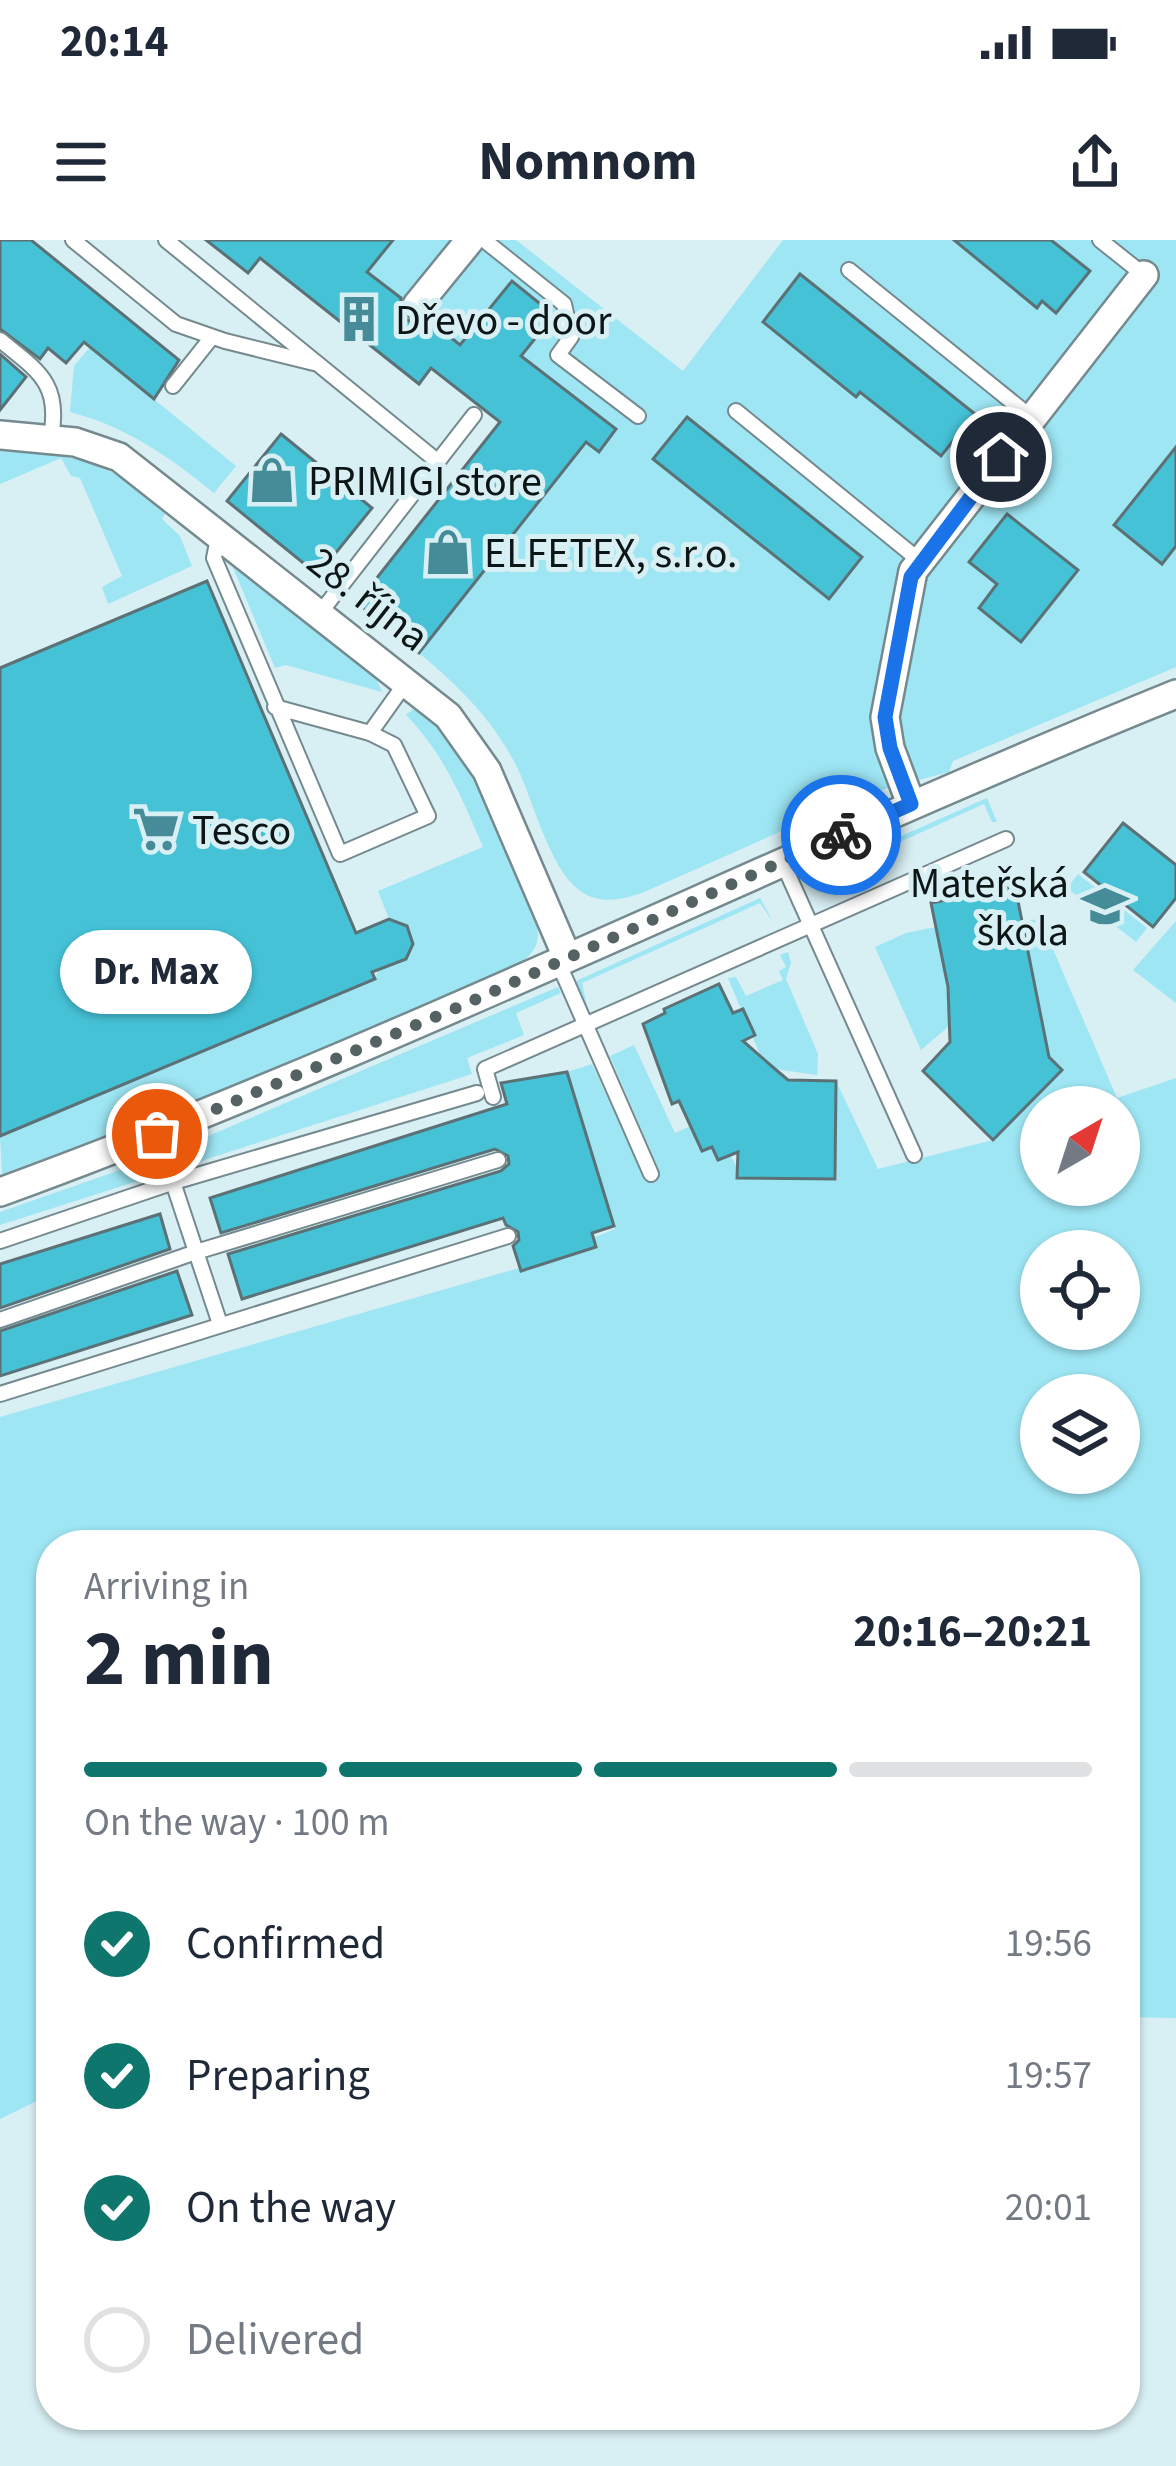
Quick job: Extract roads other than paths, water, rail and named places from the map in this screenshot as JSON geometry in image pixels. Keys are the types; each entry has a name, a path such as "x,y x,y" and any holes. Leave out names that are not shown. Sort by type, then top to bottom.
{"street":[{"path":"418,305 470,240"},
{"path":"911,804 890,748 885,717 910,584 920,561 1144,275"},
{"name":"28. října","path":"0,435 51,437 119,457 448,716 480,759 562,960"},
{"path":"0,1192 157,1134 911,804 1176,694"}],"lane":[{"path":"73,240 176,324 320,365"},
{"path":"166,240 437,461"},
{"path":"484,240 564,304 571,338 558,355 638,416"},
{"path":"1100,240 1144,275"},
{"path":"849,270 1033,418"},
{"path":"173,386 212,337"},
{"path":"0,340 47,384 55,405 51,437"},
{"path":"736,410 920,561"},
{"path":"320,613 474,415"},
{"path":"219,532 214,558 275,707 340,854 428,816 394,745 370,733 275,707"},
{"path":"370,733 407,681"},
{"path":"0,1241 175,1182 485,1095 485,1069 1006,839"},
{"path":"782,861 914,1155"},
{"path":"562,960 584,1025 651,1174"},
{"path":"157,1134 220,1324"},
{"path":"0,1320 196,1252 498,1160"},
{"path":"0,1394 508,1236"}],"place":[{"name":"Dřevo - door","path":"359,319"},
{"name":"PRIMIGI store","path":"272,480"},
{"name":"ELFETEX, s.r.o.","path":"448,552"},
{"name":"Tesco","path":"156,829"},
{"name":"Mateřská škola","path":"1105,906"},
{"name":"Dr. Max","path":"157,1134"}]}
